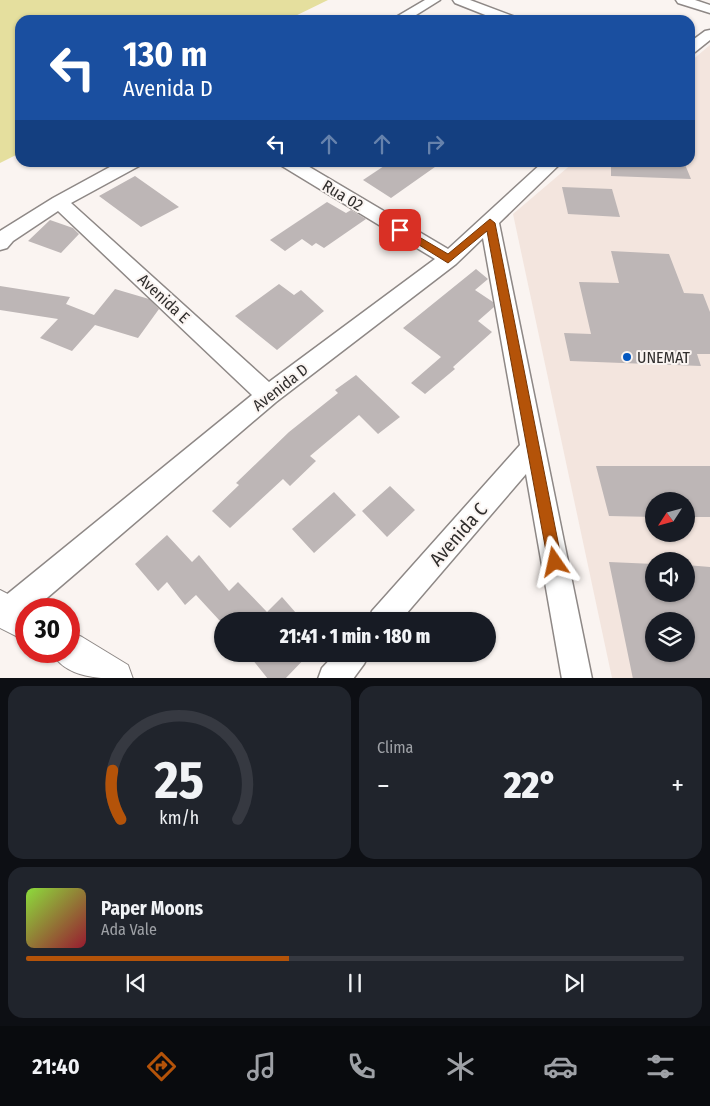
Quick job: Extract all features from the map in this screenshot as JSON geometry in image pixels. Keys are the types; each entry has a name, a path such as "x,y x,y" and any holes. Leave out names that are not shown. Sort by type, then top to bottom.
{"main road":[{"path":"80,657 114,678"}],"street":[{"path":"407,15 434,0"},
{"path":"459,0 497,15"},
{"path":"682,0 710,9"},
{"path":"695,45 710,34"},
{"path":"0,243 6,236 59,202 124,167"},
{"name":"Rua 02","path":"296,167 448,259"},
{"name":"Avenida D","path":"11,614 268,395 448,259 490,223 549,167"},
{"name":"Avenida E","path":"59,202 268,395"},
{"path":"490,223 577,678"},
{"name":"Avenida C","path":"390,612 534,446"},
{"path":"333,678 347,662"}],"shaded area":[{"path":"0,0 328,0 297,15 15,15 15,156 0,163"},
{"name":"UNEMAT","path":"710,45 710,678 612,678 513,214 568,167 695,167 695,58"}],"building":[{"path":"382,167 435,167 391,198 363,180"},
{"path":"611,167 686,167 691,179 611,176"},
{"path":"135,176 179,207 141,227 99,196"},
{"path":"562,187 612,189 620,217 568,214"},
{"path":"327,202 346,213 351,210 366,219 324,248 316,243 312,246 302,239 285,251 270,240"},
{"path":"50,220 73,228 79,234 61,253 28,241"},
{"path":"611,251 669,254 684,293 703,294 710,312 710,354 697,354 701,366 570,361 564,333 591,334 579,282 619,283"},
{"path":"476,269 488,279 475,290 493,302 494,307 478,321 492,332 453,367 455,369 425,394 411,383 441,357 403,328"},
{"path":"279,284 294,295 301,290 324,311 277,350 235,316"},
{"path":"0,286 70,297 66,304 94,315 115,289 149,299 159,309 138,338 95,325 72,351 40,338 58,319 0,310"},
{"path":"356,375 400,417 378,434 359,415 310,456 316,461 290,486 283,479 230,528 212,511 239,485 236,483 289,432 338,393 335,390"},
{"path":"596,466 710,466 710,517 695,517 695,492 645,492 645,517 609,516"},
{"path":"390,486 415,510 387,537 362,511"},
{"path":"334,492 356,515 314,553 292,529"},
{"path":"167,535 192,562 199,555 229,591 238,582 267,612 214,612 214,614 196,595 185,605 167,582 158,591 135,564"},
{"path":"609,562 645,564 645,602 695,602 695,566 710,567 710,678 633,678"},
{"path":"282,597 295,612 267,612"},
{"path":"254,662 301,662 286,678 267,678"}],"place":[{"name":"UNEMAT","path":"627,357"}],"route":[{"path":"400,230 448,259 490,223 555,562"}]}
